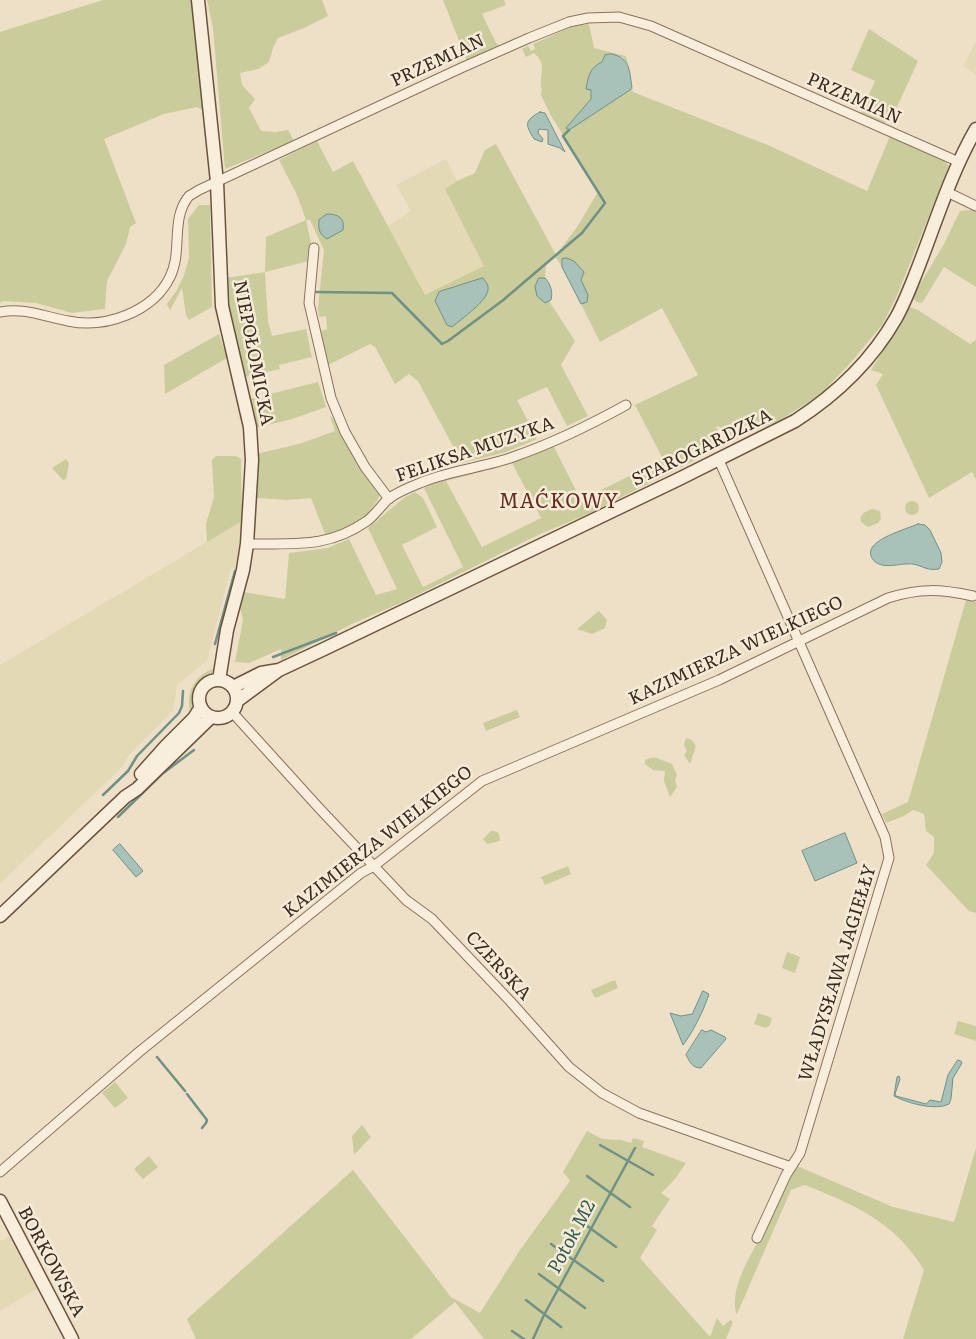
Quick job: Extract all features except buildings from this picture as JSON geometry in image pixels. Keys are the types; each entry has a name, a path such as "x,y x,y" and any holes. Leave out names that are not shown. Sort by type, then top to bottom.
{"main road":[{"name":"NIEPOŁOMICKA","path":"198,0 217,182 222,306 250,427 252,468 247,544 243,570 227,630 218,680"},
{"name":"STAROGARDZKA","path":"234,707 279,670 484,574 671,483 795,421 828,398 862,366 896,318 905,300 959,162 976,129"},
{"name":"STAROGARDZKA","path":"233,687 261,673 279,670"},
{"path":"125,797 133,784 166,746 194,718 201,707 200,695 202,689 212,681 218,680 224,681 233,687 234,707 222,718 211,717 201,707"},
{"path":"0,916 125,797 138,789 211,717"},
{"name":"BORKOWSKA","path":"0,1201 72,1339"}],"street":[{"name":"PRZEMIAN","path":"0,312 24,311 69,322 87,323 116,319 141,308 158,294 167,284 172,274 177,251 177,230 183,204 189,196 328,129 528,38 569,22 588,18 612,17 630,19 651,26 959,162"},
{"path":"947,192 976,206"},
{"name":"FELIKSA MUZYKA","path":"314,248 309,303 331,398 345,432 365,467 389,499"},
{"name":"FELIKSA MUZYKA","path":"247,544 307,544 322,542 340,536 368,520 389,499 402,490 428,480 518,455 579,430 626,405"},
{"name":"WŁADYSŁAWA JAGIEŁŁY","path":"718,458 885,837 889,858 800,1153 772,1204 757,1238"},
{"name":"KAZIMIERZA WIELKIEGO","path":"0,1172 149,1044 361,873 374,866 482,780 720,680 873,604 916,591 938,590 973,596"},
{"name":"CZERSKA","path":"234,707 318,808 406,900 432,919 583,1080 616,1102 639,1113 791,1167"}],"shaded area":[{"path":"976,41 976,75 963,66"},
{"path":"446,159 457,181 445,190 485,266 425,296 388,226 411,211 396,185"},
{"path":"242,521 236,569 231,568 207,661 177,685 173,711 129,755 122,767 0,884 0,665"},
{"path":"13,1235 40,1287 0,1311 0,1241"}],"green space":[{"path":"103,0 192,0 203,94 208,166 202,110 197,107 164,114 104,139 136,223 130,227 126,244 107,281 105,309 72,313 36,303 3,301 0,303 0,32"},
{"path":"207,0 322,0 328,16 278,38 269,62 258,69 240,73 242,85 255,99 249,108 261,131 276,132 288,130 294,141 225,169 213,28"},
{"path":"443,0 504,0 506,5 482,14 496,43 499,45 467,61"},
{"path":"589,24 594,48 626,56 628,64 622,57 596,65 591,99 568,130 632,87 633,92 770,146 867,191 890,136 941,158 949,166 896,298 882,325 821,394 780,420 729,442 719,426 716,427 725,445 588,514 540,534 281,660 281,649 249,663 235,662 243,620 240,607 243,592 285,599 289,553 328,548 349,539 376,595 397,589 368,528 404,498 415,492 423,498 437,527 402,545 423,587 463,567 424,488 427,484 472,472 474,474 446,481 482,547 541,518 511,461 553,445 581,500 663,459 635,405 698,375 662,308 600,342 581,304 587,302 581,280 562,263 562,267 555,256 546,264 545,278 539,278 545,302 549,301 575,341 561,365 588,416 567,426 547,387 517,400 537,439 506,452 462,463 418,381 409,374 395,384 375,347 370,344 328,365 321,331 327,329 326,316 319,317 318,308 324,250 310,220 306,220 297,195 279,160 317,141 333,172 353,161 425,295 484,266 445,189 475,173 485,150 496,144 556,255 577,227 598,192 550,114 541,95 542,67 540,60 534,53 526,57 522,49 528,46 531,51 535,49 533,44 571,27"},
{"path":"869,29 918,61 891,120 884,123 861,113 875,81 851,70"},
{"path":"199,205 210,205 212,307 189,320 186,315 182,288 170,310 167,304 177,290 184,275 189,258 188,219"},
{"path":"971,208 976,210 976,287 944,267 922,303 917,302 913,298 944,244 960,211 970,210"},
{"path":"306,220 311,243 309,261 265,272 266,237"},
{"path":"265,272 268,321 272,336 306,329 312,357 279,365 280,369 245,377 228,304 226,278"},
{"path":"909,307 918,310 970,344 976,340 976,480 972,472 929,498 876,385 883,374 871,370"},
{"path":"219,334 227,358 165,394 164,365"},
{"path":"318,382 326,407 292,419 255,428 250,399"},
{"path":"330,416 380,493 375,504 359,520 339,532 325,534 311,498 288,500 256,498 256,454 299,444 335,431"},
{"path":"216,456 236,456 241,459 242,521 207,542 206,524 214,497 212,460"},
{"path":"66,459 69,463 66,479 63,480 52,468"},
{"path":"909,501 915,501 919,508 915,515 909,515 905,511 905,505"},
{"path":"872,509 880,511 881,519 878,523 868,527 861,522 861,517 865,512"},
{"path":"966,600 976,602 976,913 969,911 926,865 934,853 934,837 926,831 924,814 913,810 904,816 886,823 882,814 908,802"},
{"path":"599,611 607,620 605,628 592,634 577,629"},
{"path":"214,669 196,686 193,693 191,713 189,699 193,686 201,675"},
{"path":"517,710 520,717 486,731 483,723"},
{"path":"686,738 692,740 696,746 690,764 684,755 687,751 684,745"},
{"path":"654,757 672,764 677,775 675,780 677,787 670,797 664,781 665,771 653,770 645,764 645,760"},
{"path":"491,831 499,833 500,841 487,844 483,839"},
{"path":"568,866 571,874 545,885 541,877"},
{"path":"787,952 800,957 795,973 782,968"},
{"path":"615,980 618,988 595,998 591,990"},
{"path":"758,1013 772,1018 770,1025 766,1028 754,1024"},
{"path":"958,1021 976,1026 976,1041 954,1034"},
{"path":"115,1082 128,1098 115,1108 102,1093"},
{"path":"362,1125 371,1137 354,1155 352,1136"},
{"path":"587,1131 602,1139 621,1140 631,1143 633,1138 644,1141 642,1147 686,1163 675,1179 661,1193 670,1199 652,1226 657,1230 640,1258 710,1337 717,1318 723,1326 730,1320 733,1322 726,1339 484,1339 455,1302 411,1339 196,1339 187,1319 353,1170 451,1297 480,1313 520,1250 570,1181 563,1172"},
{"path":"976,1148 976,1339 903,1339 924,1270 913,1253 887,1227 857,1208 805,1185 791,1190 736,1313 736,1294 740,1276 757,1243 760,1241 773,1210 797,1166 893,1207 954,1222"},
{"path":"149,1156 158,1167 143,1179 134,1169"}],"water":[{"path":"612,54 626,62 632,87 569,130 566,128 591,99 591,90 586,89 590,73 602,62 605,55"},
{"path":"540,112 545,113 565,152 548,144 548,130 539,129 538,133 543,139 542,142 534,139 529,130 528,123 531,118"},
{"path":"327,214 335,215 342,220 343,230 327,239 320,231 319,220"},
{"path":"567,258 574,261 584,272 581,280 588,295 587,302 581,304 562,267 562,259"},
{"path":"483,278 488,288 484,299 452,327 447,325 435,301 439,292"},
{"path":"539,278 545,278 551,289 551,300 545,303 537,296 535,287"},
{"path":"918,524 925,525 930,530 941,553 942,562 939,569 928,569 913,564 882,565 872,559 871,550 880,540"},
{"path":"845,833 857,863 815,881 802,851"},
{"path":"120,844 143,871 136,877 113,850"},
{"path":"703,991 709,994 707,1000 683,1045 670,1013 681,1016 692,1014"},
{"path":"702,1030 706,1032 711,1030 726,1039 701,1068 698,1068 693,1066 686,1055"},
{"path":"958,1060 962,1063 953,1078 949,1104 936,1107 929,1106 906,1101 894,1096 897,1077 899,1076 896,1096 926,1104 930,1100 941,1102 948,1075"}],"waterway":[{"path":"316,292 392,293 442,344 448,341 502,301 582,233 605,203 563,136 569,130"},
{"path":"215,644 235,571"},
{"path":"273,657 336,633"},
{"path":"103,795 128,771 137,756 179,713 182,706 183,691"},
{"path":"118,817 162,774 194,750"},
{"path":"157,1057 185,1091"},
{"path":"187,1094 207,1120 202,1128"},
{"name":"Potok M2","path":"600,1145 653,1175"},
{"name":"Potok M2","path":"533,1339 544,1315 635,1148"},
{"name":"Potok M2","path":"587,1176 630,1207"},
{"path":"583,1223 616,1247"},
{"name":"Potok M2","path":"551,1244 603,1281"},
{"path":"539,1274 585,1308"},
{"name":"Potok M2","path":"526,1300 561,1327"},
{"path":"512,1331 524,1339"}],"district":[{"name":"MAĆKOWY","path":"559,502"}]}
